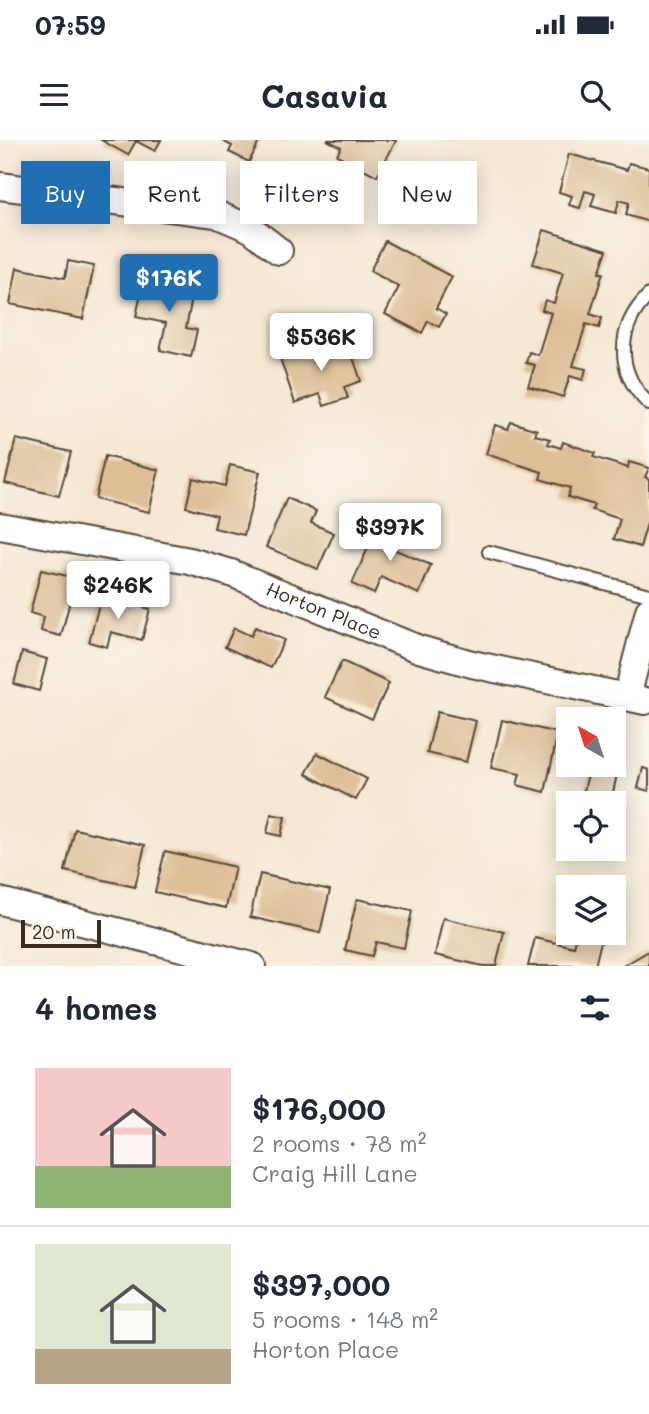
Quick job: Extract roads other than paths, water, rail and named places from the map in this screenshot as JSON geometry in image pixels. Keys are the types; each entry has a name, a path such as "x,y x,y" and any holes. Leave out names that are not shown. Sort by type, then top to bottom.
{"street":[{"path":"0,186 216,214 251,229 279,251"},
{"name":"Horton Place","path":"0,526 190,561 231,573 347,622 429,652 485,667 636,699 649,611"},
{"path":"0,901 252,966"}],"lane":[{"path":"649,295 629,322 623,350 629,376 649,404"},
{"path":"489,552 649,595"}]}
